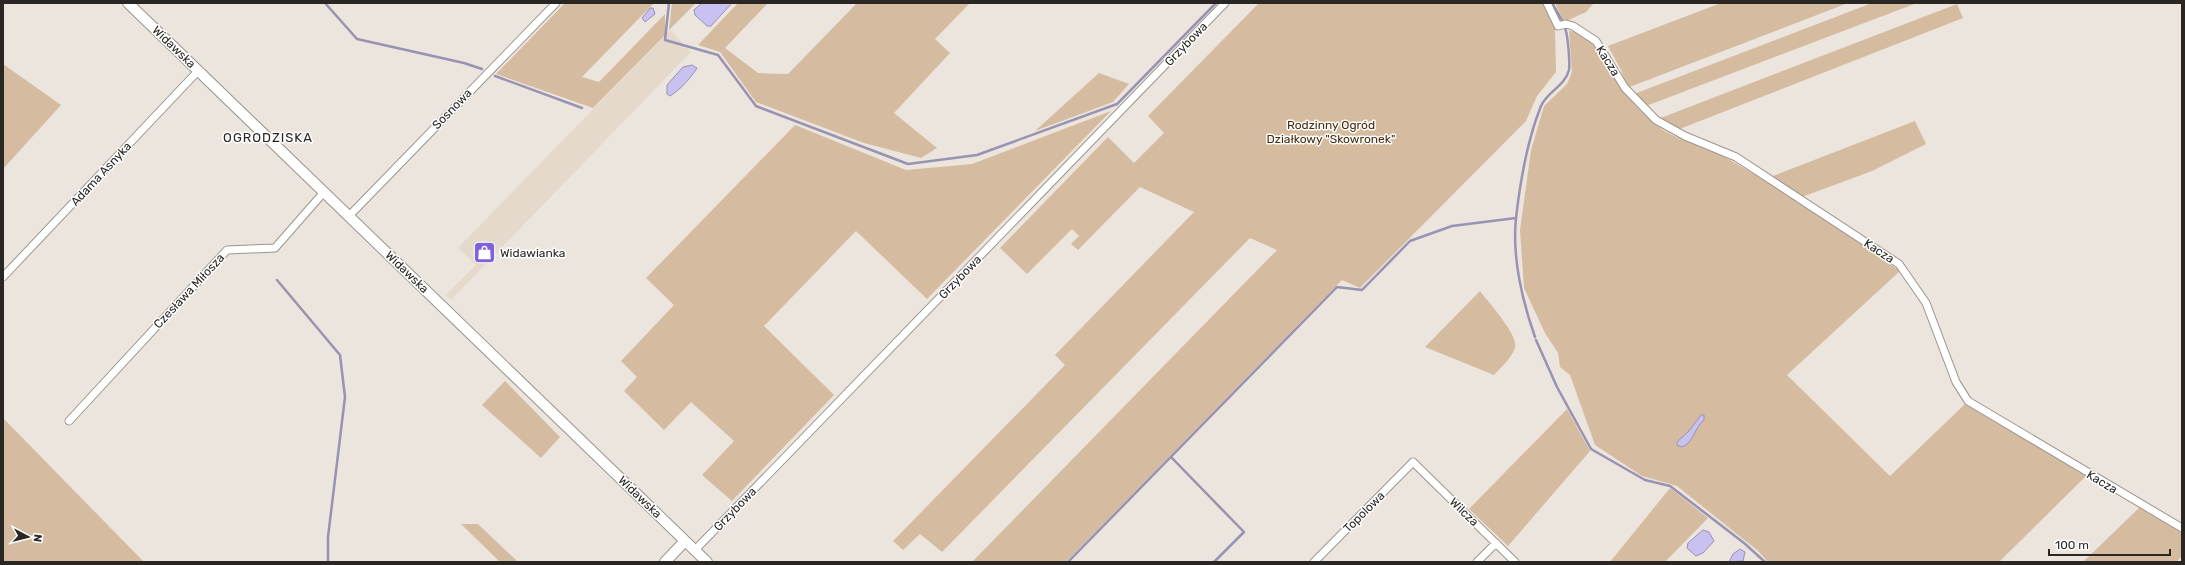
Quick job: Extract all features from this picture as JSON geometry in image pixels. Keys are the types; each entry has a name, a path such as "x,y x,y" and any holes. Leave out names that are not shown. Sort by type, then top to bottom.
{"street":[{"name":"Widawska","path":"128,3 706,562"},
{"name":"Sosnowa","path":"349,216 556,3"},
{"name":"Grzybowa","path":"695,550 1225,3"},
{"name":"Kacza","path":"1548,3 1558,26 1566,24 1573,26 1596,41 1625,88 1656,120 1685,136 1736,157 1899,264 1926,303 1956,382 1968,402 2182,528"},
{"name":"Adama Asnyka","path":"3,277 198,71"},
{"name":"Czesława Miłosza","path":"69,421 227,250 275,248 324,192"},
{"name":"Wilcza","path":"1413,462 1515,562"},
{"name":"Topolowa","path":"1314,562 1413,462"},
{"path":"665,562 685,541"},
{"path":"1477,562 1496,544"}],"shaded area":[{"path":"702,3 732,3 711,26 707,26 695,15 694,10"},
{"path":"650,8 653,8 655,14 645,22 642,18"},
{"path":"670,30 691,52 451,300 446,295 476,265 458,248"},
{"path":"692,65 697,68 688,80 670,96 667,94 667,85 683,67"},
{"path":"1701,415 1704,415 1704,420 1698,426 1689,442 1682,447 1677,445 1677,442 1689,431"},
{"path":"1703,530 1709,532 1714,541 1703,553 1696,556 1687,548 1688,543"},
{"path":"1740,549 1745,552 1743,561 1729,562 1733,554"}],"green space":[{"path":"565,3 654,3 582,77 599,82 665,14 665,35 593,108 496,74"},
{"path":"672,3 696,3 669,30"},
{"path":"738,3 768,3 725,48 758,73 788,74 857,3 970,3 935,39 950,53 894,113 937,148 921,158 864,143 756,102 720,52 698,45"},
{"name":"Rodzinny Ogród Działkowy \"Skowronek\"","path":"1259,3 1543,3 1555,28 1556,72 1537,96 1526,121 1360,288 1342,280 1066,562 972,562 1277,250 1250,238 942,552 920,534 903,550 893,541 1065,365 1055,355 1194,212 1140,187 1078,250 1071,244 1079,236 1072,229 1027,274 1000,248 1108,137 1134,163 1164,133 1148,116"},
{"path":"1555,3 1594,3 1586,12 1564,22"},
{"path":"1721,3 1848,3 1627,88 1621,70 1608,46"},
{"path":"1872,3 1917,3 1646,106 1634,94"},
{"path":"1957,4 1963,18 1677,130 1658,119"},
{"path":"1569,31 1578,33 1596,48 1631,100 1645,115 1666,132 1719,154 1748,170 1858,241 1900,271 1787,375 1890,476 1965,404 2086,476 1999,562 1768,562 1758,551 1677,486 1642,476 1595,445 1570,375 1560,367 1558,353 1545,333 1524,288 1520,230 1531,150 1544,106 1567,84 1572,72"},
{"path":"3,64 61,105 3,169"},
{"path":"1099,73 1129,84 1113,102 1035,131"},
{"path":"1111,111 927,299 856,231 764,326 834,395 732,501 702,475 734,441 691,402 664,430 624,391 637,377 621,361 674,305 646,278 795,125 906,170 972,164"},
{"path":"1915,121 1926,144 1872,171 1802,197 1773,176"},
{"path":"1480,291 1508,327 1515,342 1515,348 1511,356 1494,375 1425,347"},
{"path":"505,381 560,437 541,458 482,405"},
{"path":"1567,409 1590,451 1508,546 1469,509"},
{"path":"3,418 144,562 3,562"},
{"path":"1670,488 1708,518 1665,562 1610,562"},
{"path":"2140,507 2182,531 2182,556 2176,562 2083,562"},
{"path":"461,524 478,524 518,562 500,562"}],"waterway":[{"path":"325,3 357,39 464,63 482,69"},
{"path":"669,3 665,40 718,55 756,106 908,164 977,155 1117,104 1216,3"},
{"path":"1552,3 1563,22"},
{"path":"1535,337 1519,279 1515,248 1516,218 1525,161 1536,119 1544,101 1560,85 1567,76 1569,70 1565,28"},
{"path":"495,76 582,108"},
{"path":"1068,562 1337,287 1362,290 1410,241 1452,226 1516,218"},
{"path":"277,280 340,355 345,397 328,537 328,562"},
{"path":"1536,340 1557,387 1591,449 1645,480 1670,486 1744,543 1765,562"},
{"path":"1171,457 1244,532 1214,562"}],"place":[{"name":"Widawianka","path":"484,253"}],"district":[{"name":"OGRODZISKA","path":"268,137"}]}
